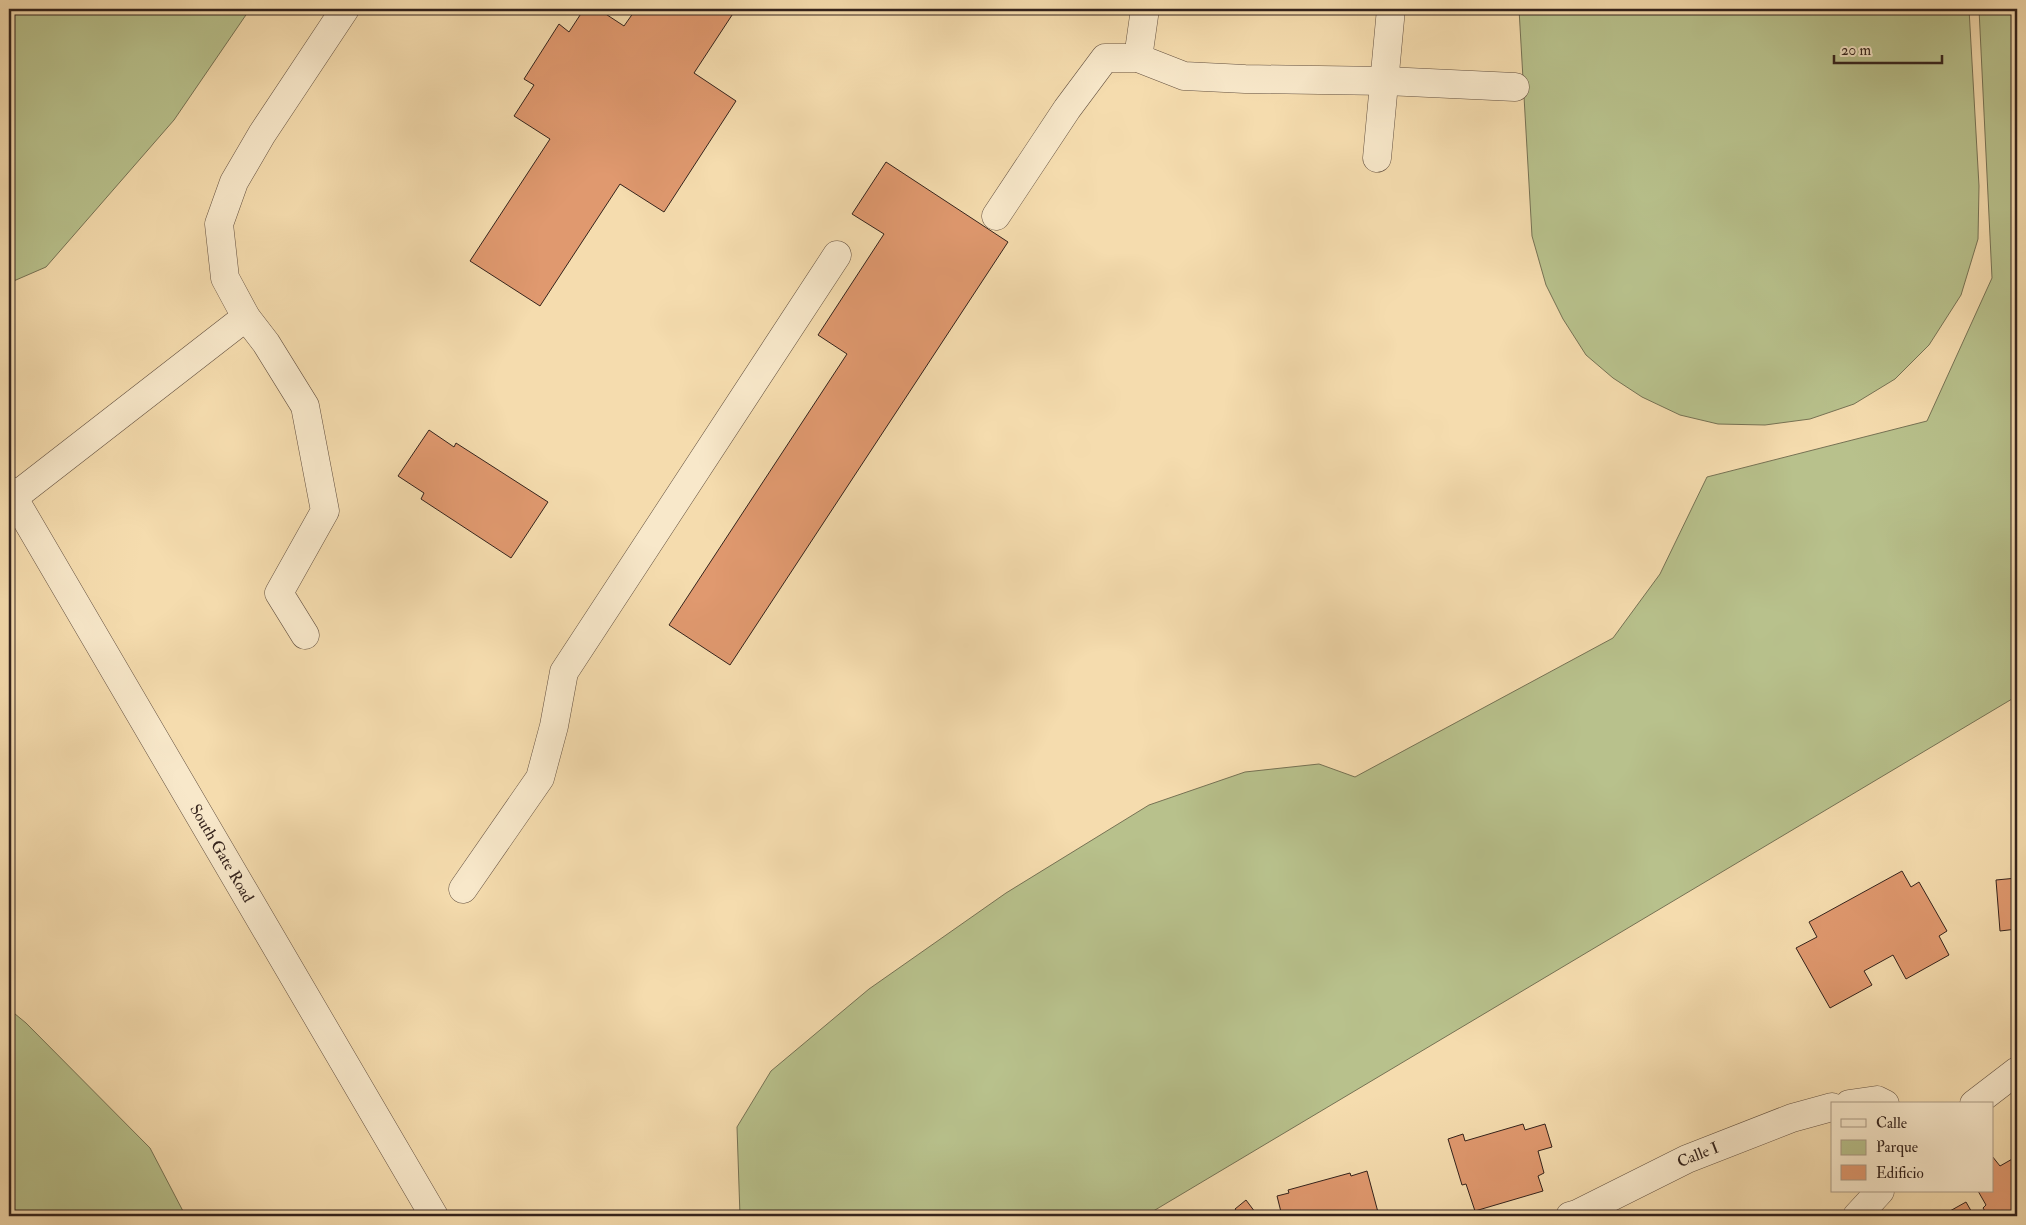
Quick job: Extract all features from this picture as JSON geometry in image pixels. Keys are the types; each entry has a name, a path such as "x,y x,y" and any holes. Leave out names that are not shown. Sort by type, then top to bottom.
{"street":[{"path":"305,635 279,593 325,511 305,406 266,343 246,317 225,278 219,224 234,182 262,134 345,9"},
{"path":"1138,58 1145,9"},
{"path":"1377,158 1386,81 1391,9"},
{"path":"996,216 1066,109 1105,58 1138,58 1184,76 1386,81 1515,87"},
{"path":"463,888 540,778 554,726 564,672 837,255"},
{"path":"10,495 246,317"},
{"name":"South Gate Road","path":"10,495 434,1216"},
{"path":"1977,1102 2017,1071"},
{"path":"1863,1102 1877,1100 1881,1102"},
{"name":"Calle I","path":"1570,1216 1687,1159 1792,1118 1831,1107"},
{"path":"1856,1216 1879,1192"}],"green space":[{"path":"9,9 250,9 174,120 46,267 9,283"},
{"path":"1519,9 1969,9 1979,186 1978,239 1961,295 1929,345 1895,379 1854,404 1810,419 1765,425 1718,424 1680,415 1642,397 1613,378 1586,355 1563,319 1546,285 1532,236"},
{"path":"1979,9 2017,9 2017,696 1145,1216 740,1216 737,1127 771,1071 869,989 1006,893 1149,805 1245,772 1319,764 1355,777 1613,638 1660,574 1707,477 1927,421 1992,278"},
{"path":"9,1009 26,1023 150,1148 184,1213 183,1216 9,1216"}],"building":[{"path":"584,9 598,9 624,26 636,9 736,9 694,73 736,101 664,212 620,184 540,306 470,261 550,139 514,116 534,85 524,79 559,24 569,32"},
{"path":"886,162 1008,242 730,665 669,625 847,354 818,335 884,234 852,214"},
{"path":"429,430 454,447 456,443 548,502 511,558 421,499 424,493 398,476"},
{"path":"1902,871 1911,887 1919,882 1947,931 1939,936 1949,955 1906,979 1893,955 1864,971 1872,985 1830,1008 1796,948 1817,937 1809,922"},
{"path":"2017,878 2017,929 2000,931 1996,880"},
{"path":"1523,1124 1525,1130 1545,1124 1552,1147 1538,1151 1544,1173 1538,1176 1543,1191 1475,1211 1466,1184 1462,1185 1448,1139 1463,1134 1465,1141"},
{"path":"1994,1158 2000,1166 2014,1158 2017,1163 2017,1216 1988,1216 1983,1208 1986,1205 1979,1192 1994,1192"},
{"path":"1367,1171 1379,1216 1282,1216 1277,1196 1289,1193 1288,1190 1350,1173 1351,1176"},
{"path":"1246,1200 1258,1216 1237,1216 1239,1215 1235,1209"},
{"path":"1966,1202 1974,1216 1941,1216"}]}
